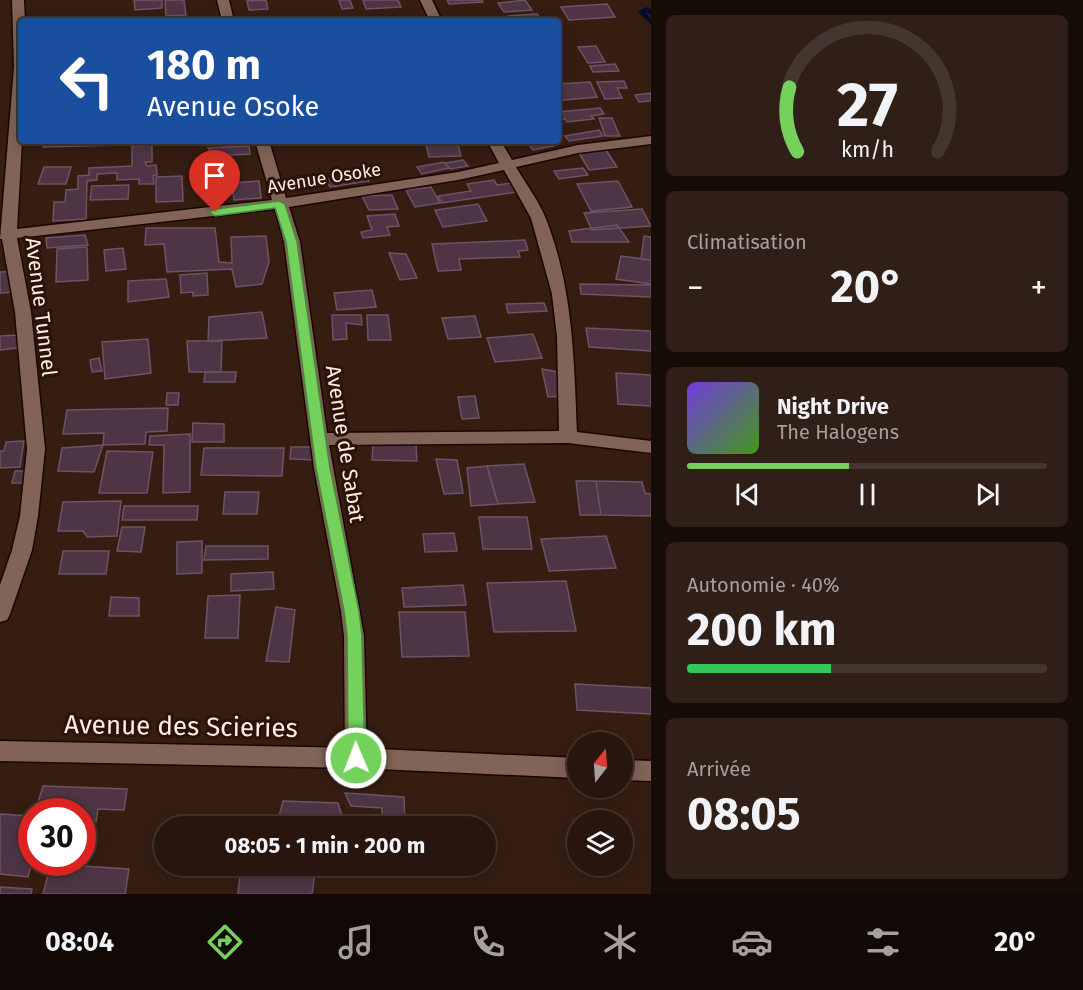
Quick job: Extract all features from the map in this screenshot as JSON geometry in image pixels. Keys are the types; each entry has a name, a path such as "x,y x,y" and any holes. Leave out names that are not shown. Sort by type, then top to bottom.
{"street":[{"name":"Avenue Tunnel","path":"18,0 19,18"},
{"path":"223,0 227,18"},
{"path":"426,0 435,18"},
{"name":"Avenue Tunnel","path":"0,614 22,550 29,516 36,449 23,312 5,235 18,89"},
{"name":"Avenue Osoke","path":"5,235 279,204 428,181 578,149 651,140"},
{"name":"Avenue de Sabat","path":"262,144 292,242 323,468 346,579 354,636 356,758"},
{"path":"496,144 538,218 560,294 565,338 568,437"},
{"path":"320,439 568,437 651,447"},
{"name":"Avenue des Scieries","path":"0,751 356,758 567,768"},
{"path":"633,770 651,771"}],"building":[{"path":"134,0 162,0 162,8 135,10"},
{"path":"165,0 184,0 186,15 166,16"},
{"path":"266,0 268,9 249,10 247,1"},
{"path":"339,0 350,0 353,8 342,9"},
{"path":"363,0 398,0 401,7 366,9"},
{"path":"447,0 482,0 483,2 449,4"},
{"path":"525,0 532,10 504,12 498,3"},
{"path":"607,4 615,17 569,20 561,7"},
{"path":"537,14 540,18 509,18 508,16"},
{"path":"596,46 605,62 588,63 578,47"},
{"path":"615,64 619,71 593,72 590,66"},
{"path":"624,81 627,88 617,88 622,98 605,99 597,82"},
{"path":"590,82 597,97 561,99 561,84"},
{"path":"651,93 651,101 639,102 635,95"},
{"path":"600,108 604,114 591,116 594,119 567,122 565,119 561,120 561,112"},
{"path":"599,118 612,118 620,136 605,136"},
{"path":"599,130 603,136 569,141 565,136"},
{"path":"44,144 126,144 123,145 43,147"},
{"path":"426,144 458,144 461,156 429,157"},
{"path":"528,144 551,144 553,146 533,150"},
{"path":"152,145 152,162 145,162 147,166 156,165 157,175 153,176 154,184 139,184 139,179 117,180 117,173 97,174 97,180 87,181 86,219 53,221 54,202 65,202 66,190 78,189 78,176 89,175 89,168 132,166 132,146"},
{"path":"249,146 250,154 213,156 208,148"},
{"path":"606,150 617,167 589,170 579,153"},
{"path":"463,160 468,166 450,169 445,163"},
{"path":"444,162 449,168 422,174 417,167"},
{"path":"219,164 220,172 194,173 195,165"},
{"path":"44,167 71,167 66,184 38,184"},
{"path":"583,168 588,175 559,179 554,171"},
{"path":"365,174 369,181 330,187 326,179"},
{"path":"182,176 183,201 156,202 156,177"},
{"path":"494,180 497,185 511,183 517,192 442,203 438,196 471,191 467,184"},
{"path":"259,181 261,198 234,200 232,183"},
{"path":"618,181 632,207 591,211 577,184"},
{"path":"129,185 128,199 90,200 92,186"},
{"path":"431,187 440,203 415,207 406,190"},
{"path":"392,195 398,209 369,210 362,196"},
{"path":"478,204 487,221 443,227 435,210"},
{"path":"642,209 651,226 592,230 584,213"},
{"path":"395,214 399,226 387,227 390,235 363,238 361,232 372,230 367,216"},
{"path":"617,225 629,242 572,242 569,231"},
{"path":"146,228 215,228 219,262 232,263 231,237 266,236 269,262 262,284 236,287 232,269 167,272 164,244 145,245"},
{"path":"85,235 88,245 47,248 46,238"},
{"path":"644,236 651,237 651,260 641,259"},
{"path":"525,240 528,250 518,251 520,257 459,259 461,270 438,271 432,244"},
{"path":"87,247 88,280 56,282 57,249"},
{"path":"123,248 126,269 106,271 104,250"},
{"path":"389,253 406,254 417,278 400,280"},
{"path":"621,256 651,260 651,284 616,279"},
{"path":"15,271 15,292 0,293 0,272"},
{"path":"207,273 208,295 193,296 193,292 181,293 180,275"},
{"path":"166,279 169,297 128,302 128,281"},
{"path":"580,284 651,285 651,297 581,294"},
{"path":"372,290 376,307 337,310 334,293"},
{"path":"544,303 547,311 508,313 506,304"},
{"path":"262,312 267,338 208,341 209,317"},
{"path":"332,315 361,315 362,325 346,323 347,339 333,340"},
{"path":"367,315 388,315 391,340 368,340"},
{"path":"475,316 481,337 448,339 442,318"},
{"path":"586,328 651,331 651,351 589,347"},
{"path":"533,334 542,358 495,362 487,338"},
{"path":"17,335 17,348 0,350 0,336"},
{"path":"148,339 151,373 105,379 102,342"},
{"path":"187,341 222,341 221,372 189,372"},
{"path":"99,358 102,371 92,372 90,360"},
{"path":"542,369 558,372 564,396 548,397"},
{"path":"205,372 236,372 235,382 204,382"},
{"path":"616,373 651,375 651,406 618,404"},
{"path":"167,393 179,393 178,405 166,405"},
{"path":"475,396 479,418 462,419 458,397"},
{"path":"168,408 167,431 146,432 145,444 103,445 104,433 63,434 67,410"},
{"path":"193,423 224,424 224,442 192,442"},
{"path":"190,434 190,492 163,493 164,445 149,445 150,436"},
{"path":"24,441 20,467 0,468 0,451 4,451 6,442"},
{"path":"373,443 416,444 417,461 372,460"},
{"path":"103,445 94,472 58,471 62,448"},
{"path":"291,447 316,447 315,460 290,459"},
{"path":"204,448 284,448 282,476 201,475"},
{"path":"107,451 153,452 147,493 99,493"},
{"path":"436,459 457,460 463,493 444,494"},
{"path":"524,464 535,502 498,504 487,466"},
{"path":"487,466 498,504 471,506 467,468"},
{"path":"15,471 32,471 29,483 12,483"},
{"path":"576,481 596,481 601,515 580,515"},
{"path":"596,481 642,482 645,493 651,494 651,516 601,515"},
{"path":"225,492 259,492 257,514 223,514"},
{"path":"121,501 117,536 87,537 83,531 58,531 63,502"},
{"path":"124,506 198,506 197,520 122,520"},
{"path":"479,517 527,517 532,549 483,549"},
{"path":"122,527 145,527 141,552 117,551"},
{"path":"454,533 457,551 425,552 423,534"},
{"path":"606,536 616,568 549,571 541,539"},
{"path":"202,541 202,573 177,574 177,542"},
{"path":"206,546 268,546 268,559 204,560"},
{"path":"63,551 109,551 106,574 59,574"},
{"path":"273,572 274,589 231,591 231,574"},
{"path":"566,581 576,631 494,632 487,583"},
{"path":"463,585 466,605 404,607 402,588"},
{"path":"240,595 238,638 205,638 208,596"},
{"path":"111,597 139,598 139,616 109,616"},
{"path":"276,607 295,610 289,662 266,661"},
{"path":"399,612 465,612 469,656 402,657"},
{"path":"575,684 651,688 651,714 577,710"},
{"path":"43,786 127,789 124,810 98,809 96,822 96,798 39,798"},
{"path":"345,793 404,797 405,816 382,816 382,808 351,806"},
{"path":"283,801 338,803 342,816 279,816"},
{"path":"0,814 18,815 18,876 0,874"},
{"path":"96,867 129,869 125,894 43,894 48,876 96,876"},
{"path":"240,876 315,876 312,894 238,894"},
{"path":"0,887 32,889 31,894 0,894"}],"waterway":[{"path":"651,13 646,9 641,12 651,22"}],"route":[{"path":"215,212 279,204 292,242 323,468 351,611 354,636 356,758"}]}
